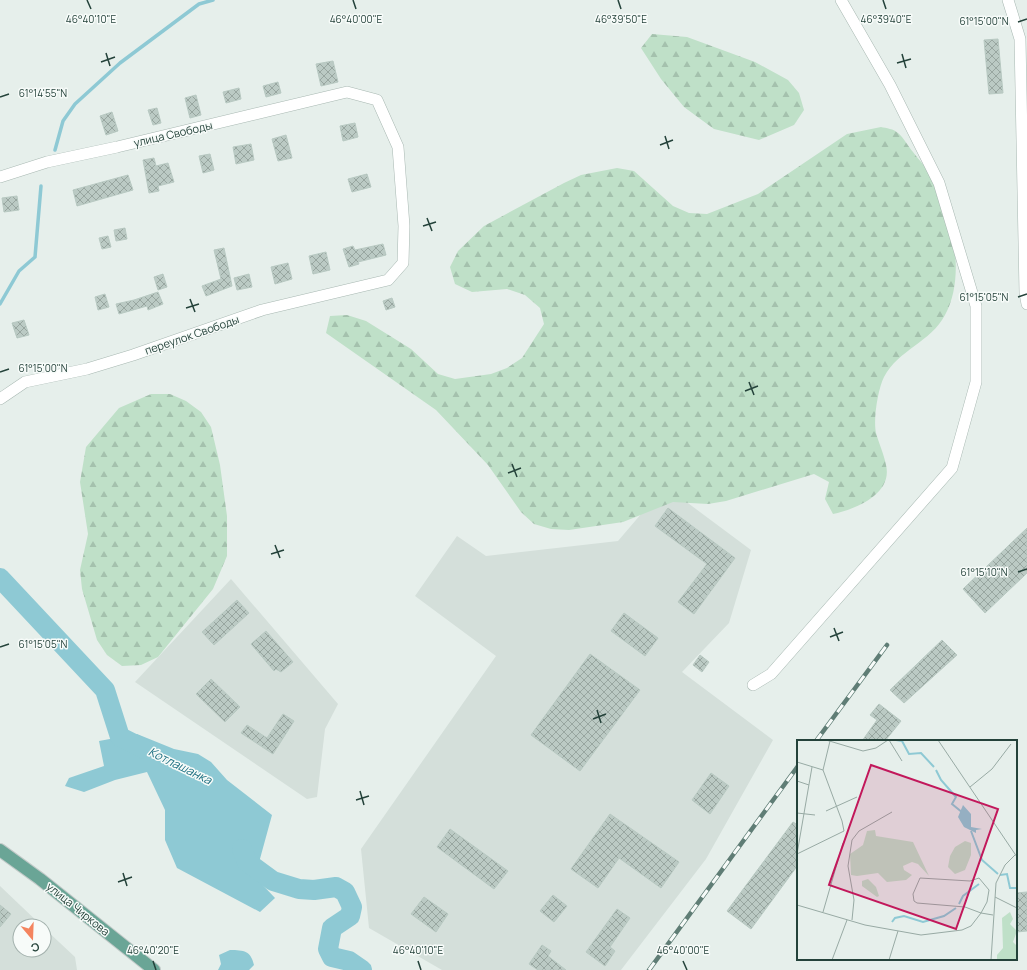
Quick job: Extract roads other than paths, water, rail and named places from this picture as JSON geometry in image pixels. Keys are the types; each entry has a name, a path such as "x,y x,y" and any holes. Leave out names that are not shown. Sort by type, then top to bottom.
{"main road":[{"name":"улица Чиркова","path":"0,850 40,879 154,970"}],"street":[{"path":"753,685 771,674 952,468 976,382 976,306 939,183 890,85 841,0"},
{"path":"1008,0 1020,39 1027,304"},
{"name":"улица Свободы","path":"0,177 46,162 117,147 347,92 377,100 398,147 404,226 403,263 388,280"},
{"name":"переулок Свободы","path":"0,399 25,382 87,369 133,355 262,310 388,280"}],"water":[{"path":"137,734 174,749 198,754 211,762 227,780 272,815 255,877 275,898 260,912 177,868 165,840 165,810 147,772 115,780 84,792 65,786 69,778 104,766 99,741"},
{"path":"230,950 246,952 253,960 254,965 249,970 218,970 221,964 219,955"}],"waterway":[{"path":"55,150 63,121 75,104 120,63 199,4 213,0"},
{"path":"0,304 19,271 35,257 41,186"},
{"name":"Котлашанка","path":"0,578 105,690 120,737 144,749"},
{"name":"Котлашанка","path":"242,849 247,862 273,881 299,889 314,890 336,887 345,892 352,907 350,916 332,928 328,949 332,957 349,961 362,970"}],"railway":[{"path":"817,740 887,645"},
{"path":"649,970 797,767"}]}
